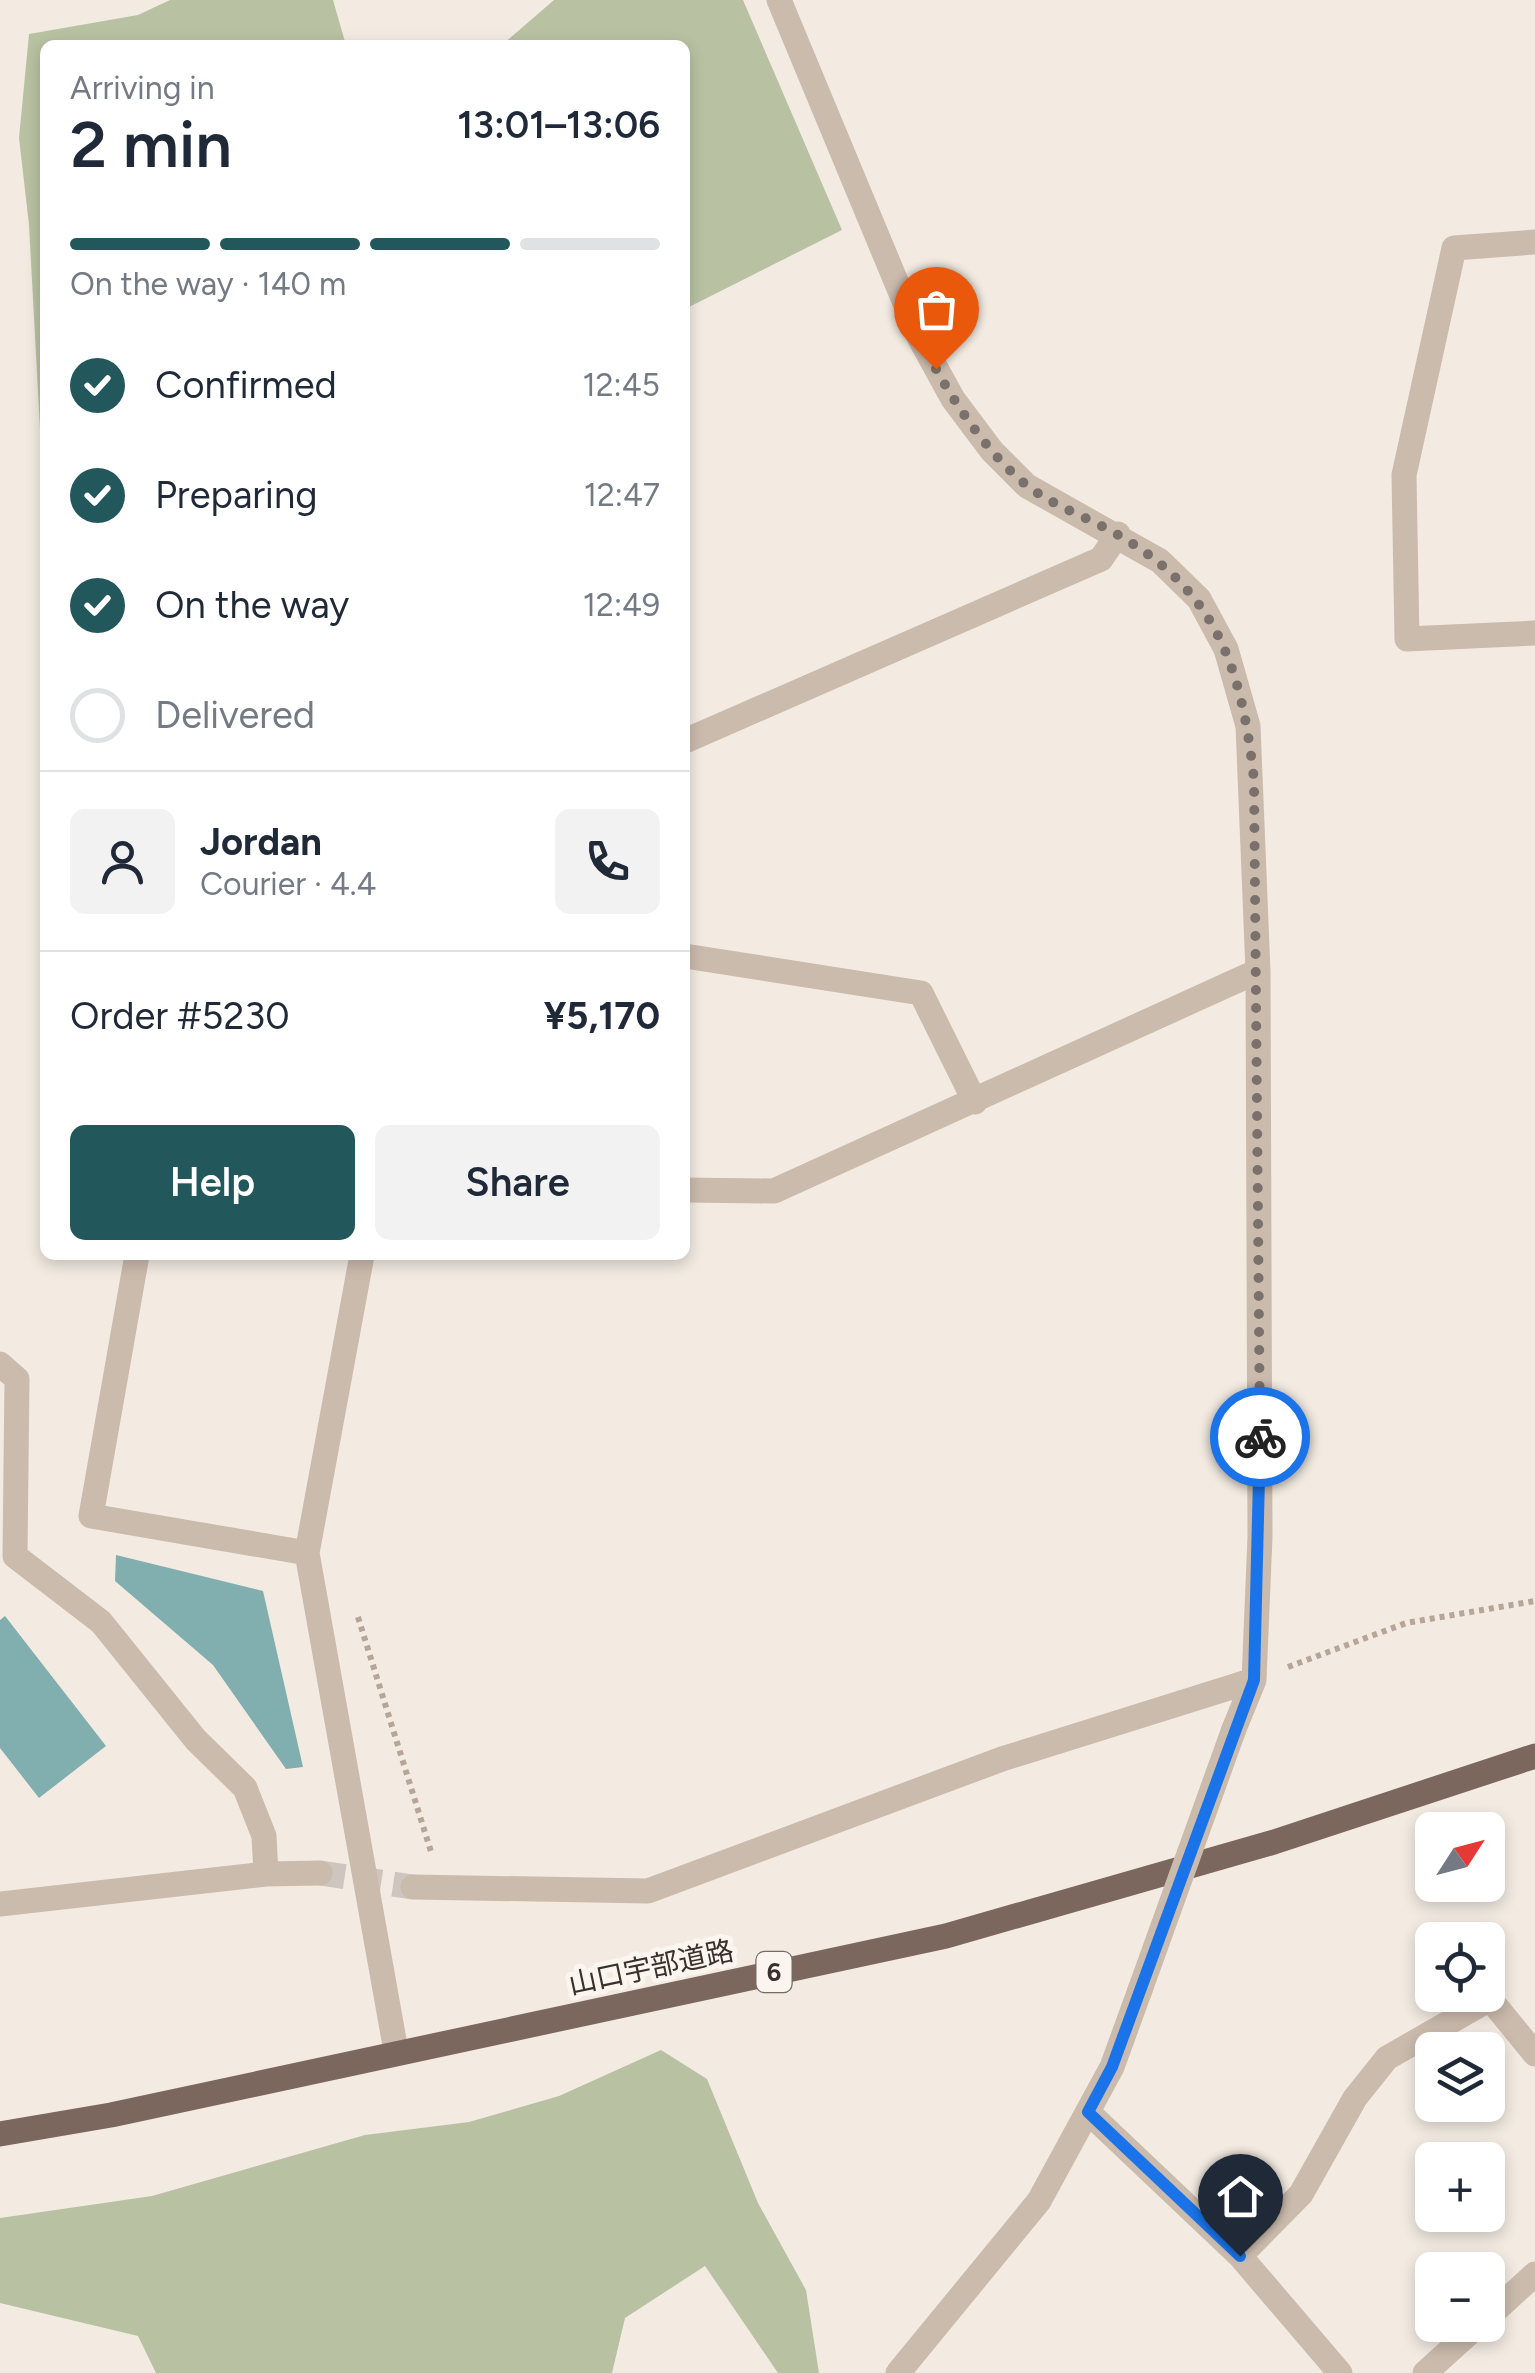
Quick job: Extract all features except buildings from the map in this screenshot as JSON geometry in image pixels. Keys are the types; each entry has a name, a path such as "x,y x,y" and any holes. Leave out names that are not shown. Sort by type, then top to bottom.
{"main road":[{"name":"山口宇部道路","path":"0,2134 111,2115 946,1936 1274,1842 1535,1756"}],"street":[{"path":"779,0 920,339 953,399 1027,486 1160,560 1199,599 1226,648 1248,726 1252,762 1258,971 1260,1537 1254,1680 1112,2067 1040,2201 898,2373"},
{"path":"1535,242 1454,248 1404,475 1407,639 1535,633"},
{"path":"690,738 1100,560 1118,534"},
{"path":"690,957 920,993 975,1102"},
{"path":"690,1190 774,1191 1258,971"},
{"path":"136,1260 91,1516 307,1553"},
{"path":"361,1260 307,1553 396,2051"},
{"path":"0,1364 17,1379 16,1556 100,1622 196,1740 245,1788 264,1836 266,1874"},
{"path":"413,1887 648,1891 1002,1758 1254,1680"},
{"path":"0,1904 266,1874 320,1873"},
{"path":"1240,2256 1301,2194 1356,2098 1386,2058 1490,1999 1535,2054"},
{"path":"1088,2112 1240,2256 1340,2373"},
{"path":"1505,2301 1535,2274"},
{"path":"1424,2373 1459,2342"}],"path":[{"path":"1254,1680 1406,1623 1535,1601"},
{"path":"358,1617 442,1888"}],"green space":[{"path":"170,0 333,0 345,40 40,40 40,428 29,225 19,138 29,34 138,15"},
{"path":"554,0 743,0 842,230 690,306 690,40 508,40"},
{"path":"661,2050 707,2079 758,2203 806,2290 819,2373 778,2373 705,2266 625,2318 612,2373 156,2373 138,2336 0,2303 0,2218 152,2196 365,2135 469,2122 559,2096"}],"water":[{"path":"116,1555 263,1591 303,1767 286,1769 213,1665 115,1581"},
{"path":"5,1616 106,1746 39,1798 0,1748 0,1620"}],"tunnel":[{"path":"320,1873 413,1887"}],"way so far":[{"path":"936,369 953,399 992,450 1027,486 1160,560 1199,599 1226,648 1248,726 1254,780 1260,1437"}],"route":[{"path":"1240,2256 1088,2112 1112,2067 1254,1680 1260,1437"}]}
